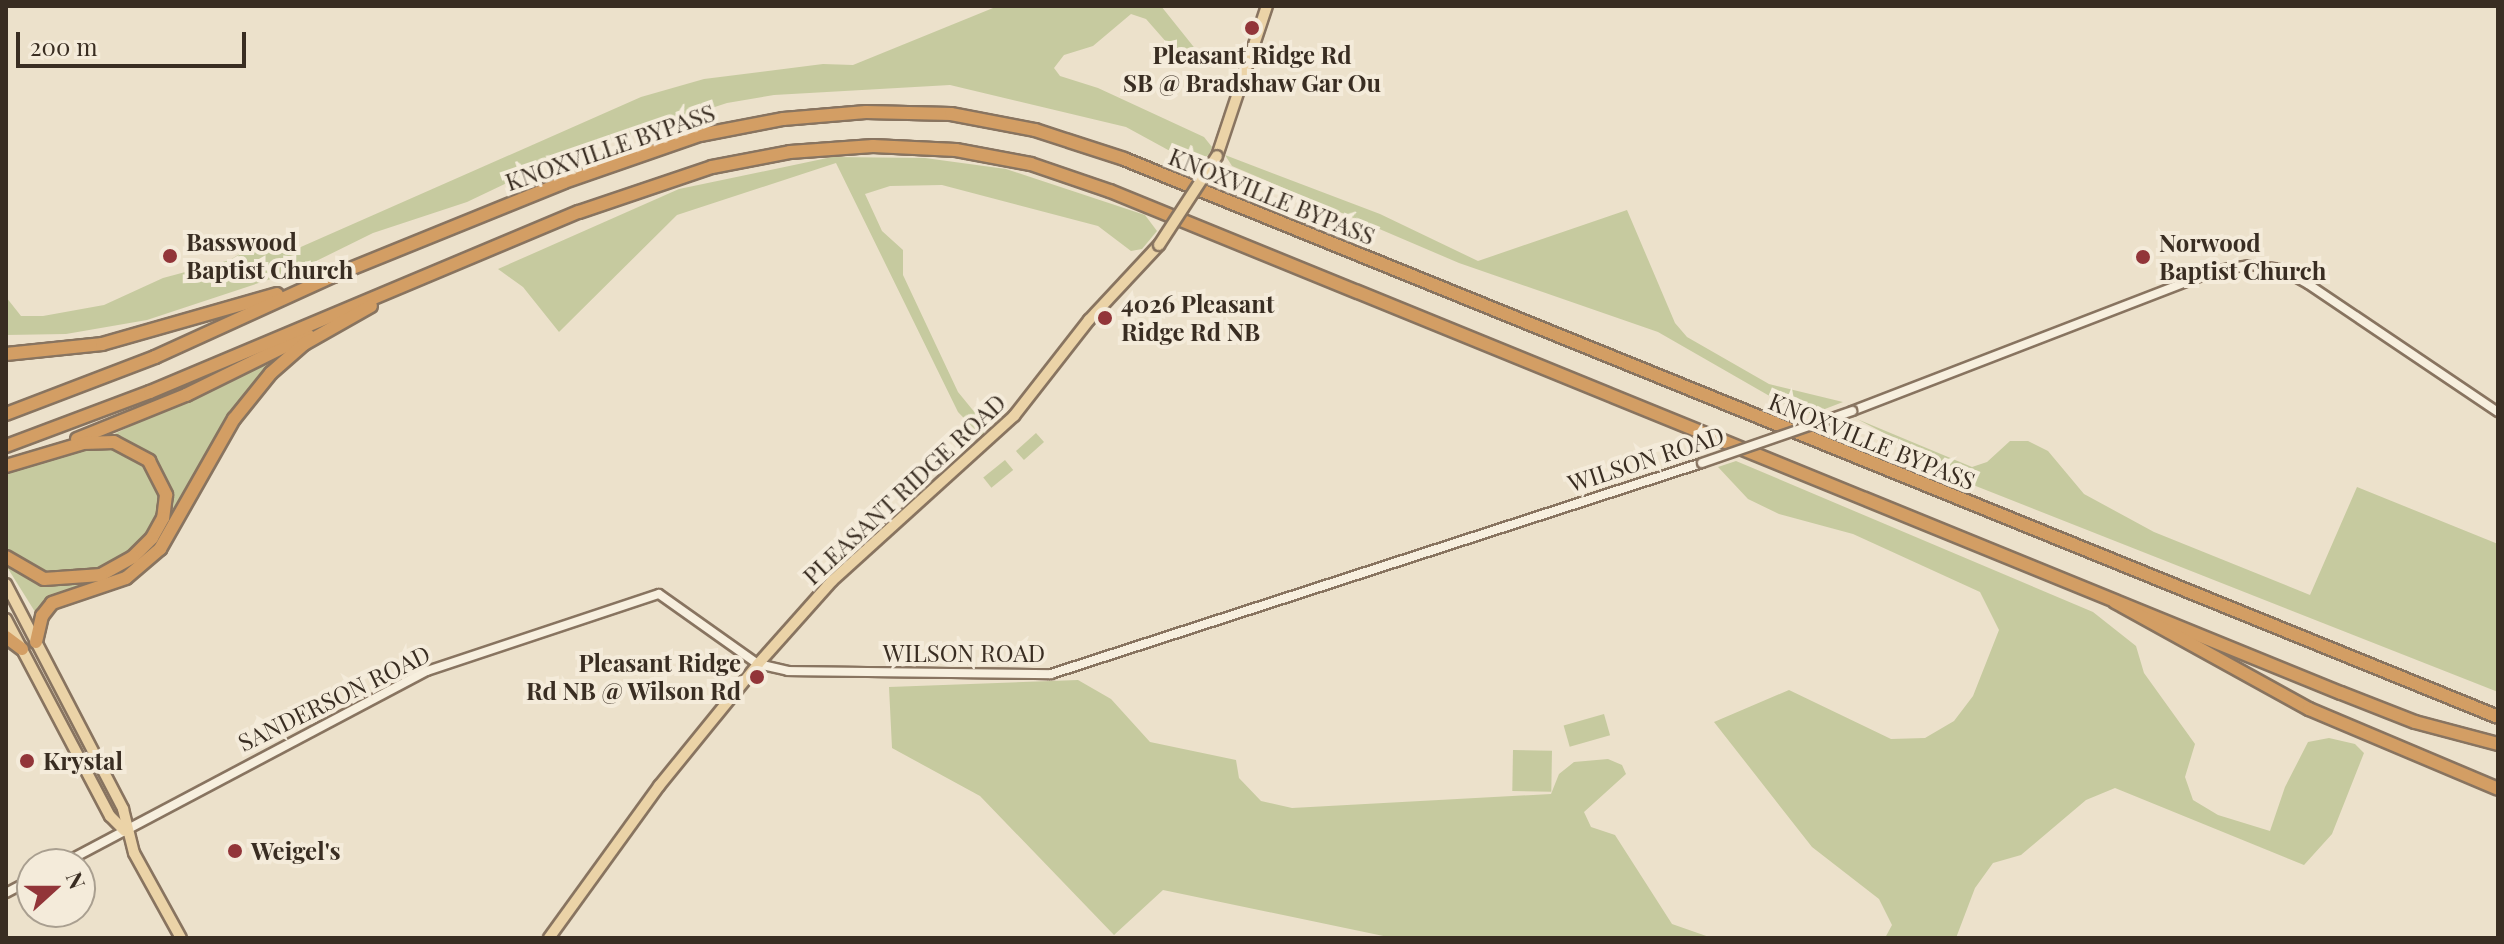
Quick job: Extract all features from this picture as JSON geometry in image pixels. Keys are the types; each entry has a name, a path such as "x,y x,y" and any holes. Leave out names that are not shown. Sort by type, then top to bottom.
{"highway":[{"name":"KNOXVILLE BYPASS","path":"6,414 155,357 333,276 564,182 700,135 783,119 866,112 951,114 1035,130 1124,159 2498,717"},
{"path":"6,446 579,212 712,167 790,152 873,146 956,150 1031,164 1110,191 2103,592 2415,722 2498,744"},
{"path":"6,354 102,344 333,276"},
{"path":"36,642 42,616 52,603 110,585 149,561 167,539 246,400 304,344 415,281"},
{"path":"6,466 186,395 338,323"},
{"path":"6,466 83,443 114,442 149,461 166,495 163,518 152,538 133,557 101,575 44,579 6,557"},
{"path":"2103,592 2130,614 2309,709 2498,789"},
{"path":"6,637 22,649"}],"main road":[{"name":"PLEASANT RIDGE ROAD","path":"549,938 674,767 758,664 832,581 1014,416 1089,320 1159,245 1217,156 1267,6"},
{"path":"6,584 123,809 125,831"},
{"path":"6,619 110,816 125,831 181,938"}],"street":[{"name":"WILSON ROAD","path":"758,664 788,671 1066,671 1702,463 1852,411 2218,270 2250,265 2281,269 2308,284 2498,412"},
{"name":"SANDERSON ROAD","path":"93,848 427,671 659,594 758,664"}],"green space":[{"path":"998,6 1161,6 1209,66 1175,52 1146,19 1131,14 1093,46 1064,55 1054,68 1060,76 1098,88 1204,137 1212,147 1209,155 1198,160 1181,157 1126,127 950,85 774,95 727,103 564,156 467,202 373,233 298,270 147,320 66,334 6,335 6,297 21,316 43,316 104,305 163,278 230,260 266,237 282,253 294,250 641,97 704,79 823,64 853,65"},
{"path":"1225,155 1380,214 1478,261 1627,210 1675,323 1687,337 1769,384 1843,402 1812,414 1780,402 1658,332 1459,263 1232,166"},
{"path":"832,157 925,158 1006,169 1145,215 1157,231 1142,249 1131,251 1098,226 942,185 890,186 865,194 882,231 903,250 903,275 958,392 985,425 984,439 958,412 836,163 677,215 559,332 523,287 498,269 679,189"},
{"path":"287,351 230,416 153,550 123,573 59,593 37,615 7,567 56,585 97,581 130,566 170,495 156,460 141,447 110,436"},
{"path":"1857,419 1972,467 1987,462 2010,441 2028,441 2048,451 2084,494 2154,532 2310,595 2357,487 2498,544 2498,692 1958,479 1930,457"},
{"path":"1036,433 1044,442 1024,460 1016,451"},
{"path":"85,447 116,448 149,470 160,492 155,521 132,550 101,568 37,571 6,550 6,473"},
{"path":"1005,460 1013,470 991,488 983,478"},
{"path":"1736,461 2093,612 2136,646 2144,673 2195,744 2185,777 2193,800 2218,815 2270,831 2285,787 2308,742 2329,738 2355,744 2364,753 2332,834 2304,865 2115,788 2086,800 2021,855 1993,863 1975,888 1956,938 1885,938 1892,925 1879,899 1812,847 1714,722 1789,690 1891,739 1925,738 1954,721 1973,696 1999,630 1980,592 1853,534 1779,514 1748,499 1718,467"},
{"path":"1078,680 1111,699 1150,742 1236,760 1239,778 1261,801 1292,808 1551,794 1559,774 1574,762 1608,759 1622,765 1626,774 1584,812 1591,827 1615,835 1672,924 1712,938 1393,938 1163,890 1114,935 980,796 892,748 889,687"},
{"path":"1604,714 1610,735 1570,747 1564,726"},
{"path":"1513,750 1552,751 1551,792 1512,791"}],"place":[{"name":"Pleasant Ridge Rd SB @ Bradshaw Gar Ou","path":"1252,28"},
{"name":"Basswood Baptist Church","path":"170,256"},
{"name":"Norwood Baptist Church","path":"2143,257"},
{"name":"4026 Pleasant Ridge Rd NB","path":"1105,318"},
{"name":"Pleasant Ridge Rd NB @ Wilson Rd","path":"757,677"},
{"name":"Krystal","path":"27,761"},
{"name":"Weigel's","path":"235,851"}]}
